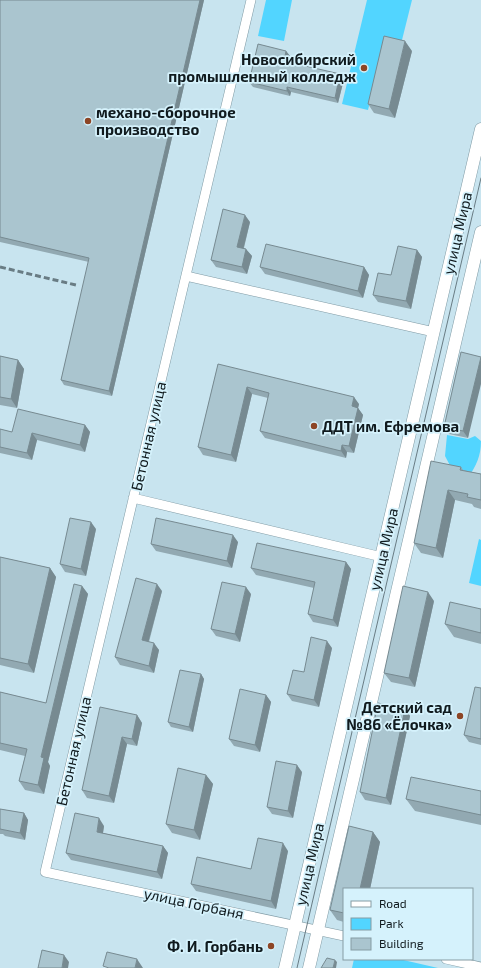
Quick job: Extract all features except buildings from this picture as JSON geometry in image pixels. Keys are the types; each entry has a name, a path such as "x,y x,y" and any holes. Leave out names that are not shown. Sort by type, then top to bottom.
{"street":[{"name":"Бетонная улица","path":"45,872 251,0"},
{"name":"улица Мира","path":"285,968 481,130"},
{"name":"улица Мира","path":"309,968 481,232"},
{"path":"186,276 434,332"},
{"path":"133,498 382,557"},
{"name":"улица Горбаня","path":"45,872 343,936"},
{"path":"450,960 481,967"}],"green space":[{"path":"266,0 292,0 284,41 258,36"},
{"path":"367,0 412,0 402,40 385,41 368,110 342,104"},
{"path":"447,435 468,439 475,436 481,441 478,461 468,478 455,475 445,456"},
{"path":"479,539 481,540 481,586 469,583"},
{"path":"354,960 403,960 438,968 352,968"}],"tram line":[{"path":"297,968 481,178"}],"railway":[{"path":"0,267 76,285"}],"place":[{"name":"Новосибирский промышленный колледж","path":"364,68"},
{"name":"механо-сборочное производство","path":"88,121"},
{"name":"ДДТ им. Ефремова","path":"314,426"},
{"name":"Детский сад №86 «Ёлочка»","path":"460,716"},
{"name":"Ф. И. Горбань","path":"271,946"}]}
